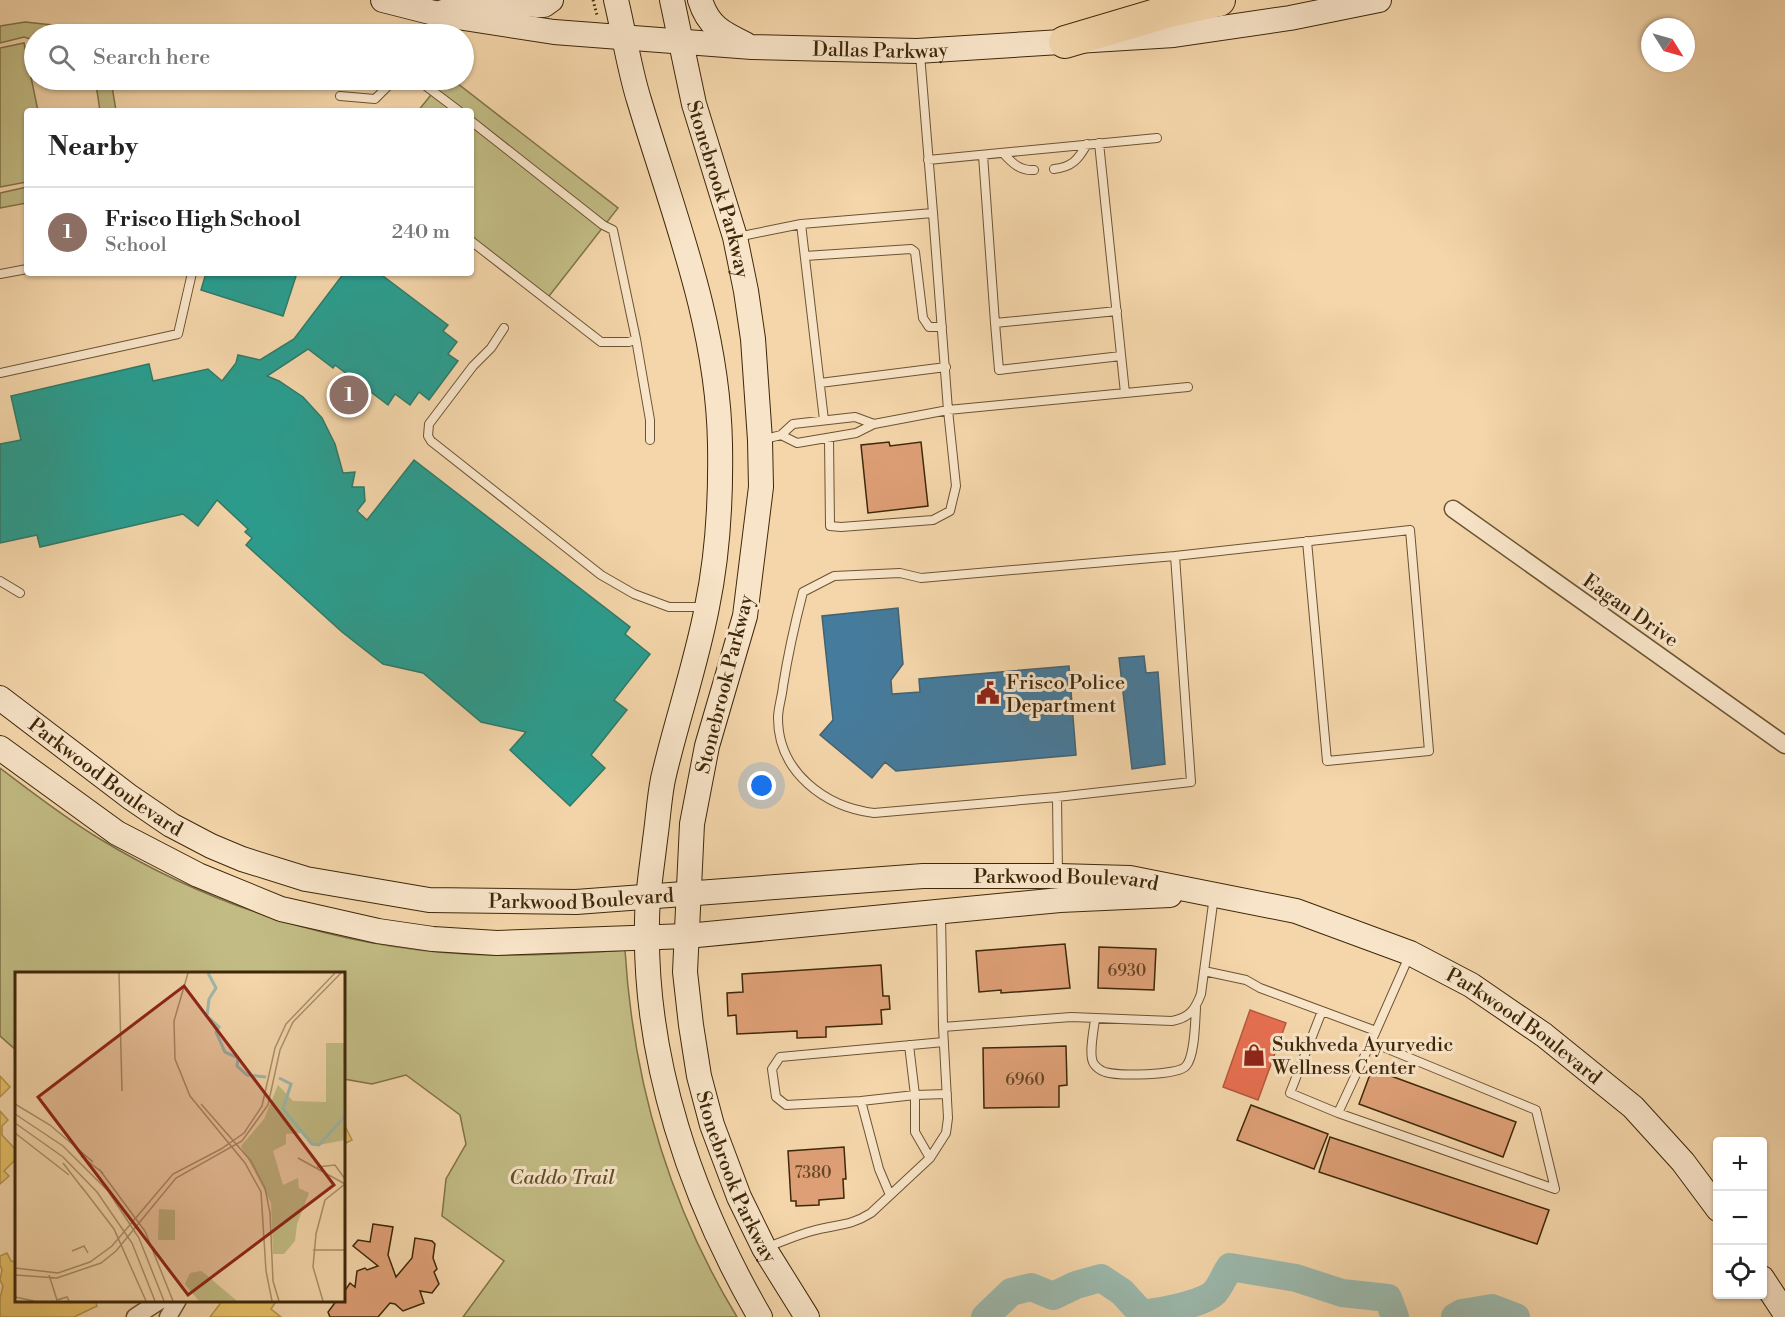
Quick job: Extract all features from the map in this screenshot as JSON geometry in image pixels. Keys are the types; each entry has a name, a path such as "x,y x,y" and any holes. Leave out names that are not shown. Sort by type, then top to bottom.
{"highway":[{"path":"1065,42 1173,10 1219,0"}],"main road":[{"name":"Dallas Parkway","path":"383,0 438,14 554,32 752,47 919,50 1174,35 1290,18 1379,0"},
{"path":"438,14 479,1 544,5 551,0"},
{"name":"Stonebrook Parkway","path":"674,8 694,104 735,237 771,438 761,487 745,616 707,746 692,824 686,972 691,1024 699,1076 712,1125 739,1197 764,1248 807,1317"},
{"path":"702,8 724,34 752,47"},
{"name":"Stonebrook Parkway","path":"611,9 625,37 638,95 687,249 715,369 720,441 718,531 707,607 662,783 646,937 649,982 668,1096 690,1171 731,1264 760,1317"},
{"path":"720,441 771,438"},
{"name":"Parkwood Boulevard","path":"0,698 130,797 171,825 242,859 306,879 429,900 507,902 576,902 923,876 1059,888"},
{"name":"Parkwood Boulevard","path":"0,748 117,833 198,875 281,909 378,931 433,939 497,943 687,936 941,911 1059,888 1130,878 1296,911 1410,953 1471,985 1544,1035 1633,1107 1683,1162 1713,1202"},
{"path":"378,931 386,893"},
{"path":"731,1264 764,1248"},
{"path":"1767,1285 1785,1312"}],"street":[{"name":"Eagan Drive","path":"1453,508 1785,745"},
{"path":"135,1317 158,1302"},
{"path":"168,1317 177,1302"}],"lane":[{"path":"829,438 830,526 933,520 950,511 956,486 919,50"},
{"path":"340,96 375,99 384,90"},
{"path":"431,90 455,108"},
{"path":"474,123 603,225 613,230 636,339 650,420 650,440"},
{"path":"928,160 1157,138"},
{"path":"1099,143 1125,393"},
{"path":"1054,169 1066,168 1078,160 1087,144"},
{"path":"1003,153 1014,165 1027,171 1034,170"},
{"path":"983,155 999,370 1121,356"},
{"path":"735,237 801,224 933,213"},
{"path":"801,224 824,420"},
{"path":"474,243 601,342 628,342 636,339"},
{"path":"805,256 911,249 915,252 923,318 929,327 942,327"},
{"path":"0,274 24,270"},
{"path":"0,373 178,334 191,276"},
{"path":"995,323 1117,311"},
{"path":"504,328 491,348 473,366 429,424 428,436 431,441 601,576 669,607 707,607"},
{"path":"820,383 946,367"},
{"path":"771,438 797,443 856,434 874,423 948,410 1188,387"},
{"path":"771,438 793,424 855,417 874,423"},
{"path":"1175,556 1191,782 1057,797 874,813 860,812 835,804 815,791 801,777 789,759 778,717 803,592 834,576 900,573 921,578 1175,556 1307,541 1410,530 1429,751 1327,761 1307,541"},
{"path":"0,581 20,593"},
{"path":"1057,797 1059,888"},
{"path":"1095,1019 1091,1057 1094,1065 1103,1072 1115,1074 1176,1072 1186,1066 1191,1055 1196,1007 1201,994 1214,894"},
{"path":"764,1248 810,1231 860,1220 930,1158 945,1133 948,1118 943,1027 941,911"},
{"path":"1338,1113 1410,953"},
{"path":"1204,971 1246,980 1260,988 1376,1031"},
{"path":"943,1027 1071,1017 1172,1021 1189,1016 1196,1007"},
{"path":"1322,1011 1290,1093 1338,1113 1555,1189 1536,1110 1371,1042"},
{"path":"944,1042 780,1057 772,1070 776,1097 786,1105 947,1094"},
{"path":"909,1045 915,1095 915,1132 930,1158"},
{"path":"861,1101 879,1169 890,1195"}],"path":[{"path":"593,0 611,9"}],"green space":[{"path":"25,22 44,24 24,24 24,37 0,43 0,26"},
{"path":"24,43 24,90 34,90 37,108 24,108 24,183 0,187 0,48"},
{"path":"113,90 116,108 100,108 97,91"},
{"path":"435,90 466,90 618,208 546,300 474,244 474,108 420,108"},
{"path":"24,188 24,204 0,208 0,193"},
{"name":"Caddo Trail","path":"0,768 74,823 142,863 230,903 276,919 323,932 418,950 506,955 625,950 636,1047 659,1141 692,1231 737,1317 463,1317 504,1261 442,1216 446,1179 466,1144 460,1115 406,1075 372,1084 345,1079 345,972 15,972 15,1049 0,1036"}],"building: Homes":[{"path":"0,1076 10,1087 0,1097"},
{"path":"0,1111 8,1120 2,1126 2,1135 15,1149 15,1162 14,1161 4,1171 9,1176 0,1184"},
{"path":"345,1126 352,1140 345,1144"},
{"path":"7,1253 11,1261 15,1262 15,1302 96,1302 97,1306 74,1317 0,1317 0,1298 3,1286 0,1280 2,1270 0,1256"},
{"path":"221,1302 276,1302 271,1309 281,1317 210,1317"}],"building: Shops":[{"name":"Sukhveda Ayurvedic Wellness Center","path":"1250,1010 1286,1023 1258,1100 1223,1087"}],"building: Schools":[{"path":"205,276 296,276 283,316 201,290"},
{"path":"342,276 383,276 448,325 443,331 457,342 448,354 458,361 429,400 419,392 410,405 395,394 388,405 335,365 333,368 308,349 267,376 303,397 322,418 335,444 343,473 355,472 352,487 364,487 365,501 357,511 367,520 414,460 630,627 625,634 650,654 614,700 627,710 591,755 605,768 570,806 510,750 526,732 481,722 423,673 383,664 342,632 246,545 252,538 245,532 248,529 217,500 198,526 183,514 40,547 37,535 0,543 0,444 21,440 11,396 149,364 153,381 208,369 222,381 236,363 238,355 260,360 294,339"}],"building: Public":[{"name":"Frisco Police Department","path":"898,608 903,664 891,680 892,694 920,692 919,679 1069,666 1076,755 896,771 885,762 872,778 820,735 833,720 822,616"},
{"path":"1144,656 1146,673 1158,672 1165,764 1132,769 1119,658"}],"building: Other":[{"path":"889,442 890,446 921,442 928,506 868,513 861,445"},
{"path":"1065,944 1070,988 1001,993 1001,990 979,992 976,951"},
{"path":"1099,947 1156,949 1154,990 1098,988"},
{"path":"881,965 883,996 889,996 890,1009 881,1010 882,1024 826,1027 826,1037 797,1038 797,1031 737,1034 736,1015 728,1016 727,993 743,992 742,974"},
{"path":"1066,1046 1067,1085 1059,1086 1059,1107 984,1108 983,1048"},
{"path":"1372,1069 1516,1122 1503,1157 1359,1104"},
{"path":"1251,1105 1328,1134 1314,1169 1237,1140"},
{"path":"1330,1137 1549,1210 1537,1244 1319,1172"},
{"path":"844,1147 846,1179 843,1179 844,1198 819,1200 819,1205 796,1206 796,1201 791,1201 788,1151"},
{"path":"373,1224 393,1227 388,1255 396,1277 412,1258 415,1238 432,1241 435,1244 433,1258 437,1269 434,1272 439,1284 432,1293 420,1291 424,1303 403,1311 390,1303 378,1317 330,1317 328,1312 336,1302 345,1302 345,1290 350,1283 355,1287 357,1271 378,1266 353,1246 358,1240 370,1242"}],"waterway":[{"path":"985,1317 1011,1292 1031,1287 1053,1296 1076,1285 1101,1278 1122,1292 1142,1314 1170,1309 1192,1304 1215,1292 1230,1267 1296,1278 1342,1293 1388,1298 1395,1317"},
{"path":"1455,1317 1462,1313 1492,1308 1516,1317"}],"place":[{"name":"Frisco High School","path":"349,395"},
{"name":"Frisco Police Department","path":"988,693"},
{"name":"Sukhveda Ayurvedic Wellness Center","path":"1254,1055"}]}
